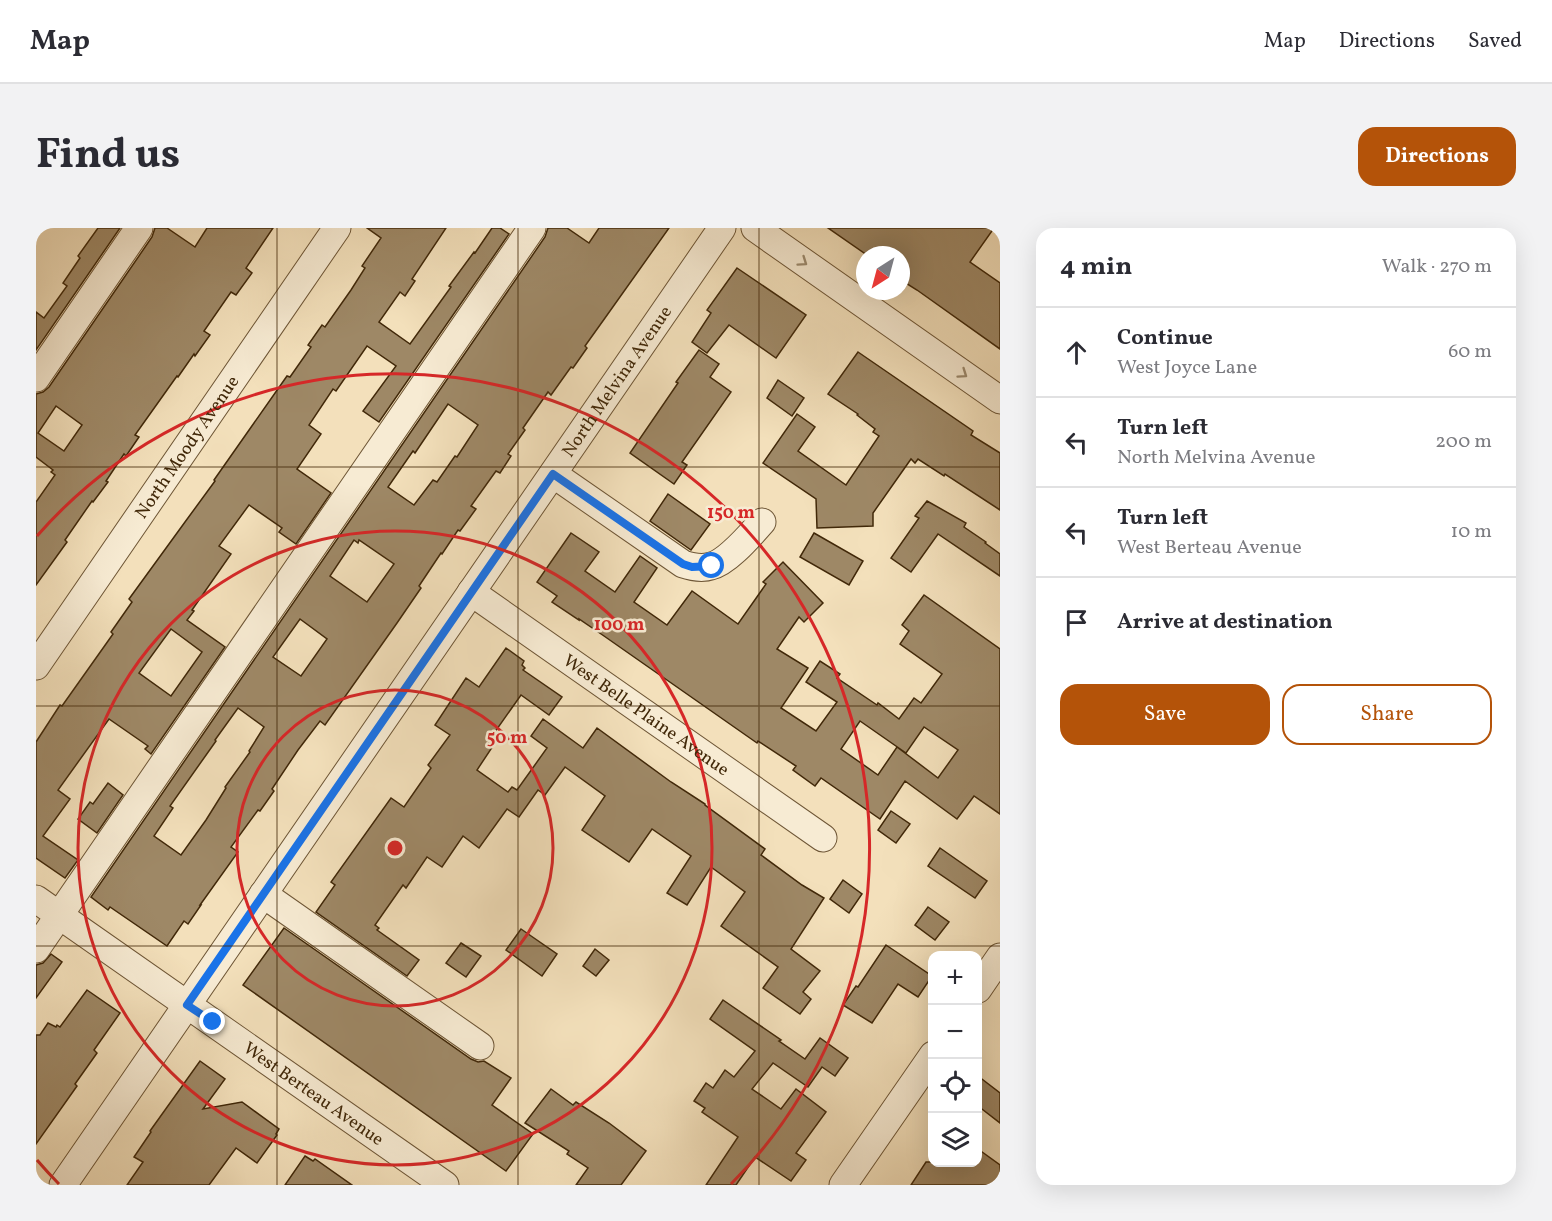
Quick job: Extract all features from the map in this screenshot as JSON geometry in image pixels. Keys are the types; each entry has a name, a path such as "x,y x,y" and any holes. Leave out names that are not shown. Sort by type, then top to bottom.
{"street":[{"path":"36,378 139,228"},
{"name":"North Moody Avenue","path":"36,666 337,228"},
{"path":"36,949 532,228"},
{"name":"North Melvina Avenue","path":"63,1185 722,228"},
{"path":"755,228 1000,400"},
{"path":"553,474 683,564 692,567 712,566 723,560 739,547 762,522"},
{"name":"West Belle Plaine Avenue","path":"471,592 822,838"},
{"path":"263,894 480,1046"},
{"name":"West Berteau Avenue","path":"36,899 445,1185"},
{"path":"982,983 1000,957"},
{"path":"843,1185 930,1059"}],"building":[{"path":"98,228 120,228 36,350 36,312 44,318 67,286 63,283 80,258 78,256"},
{"path":"155,228 167,228 195,247 207,228 273,228 246,268 252,273 236,295 231,292 204,331 210,335 177,376 135,435 139,437 126,456 124,454 106,481 108,482 92,501 65,540 67,542 36,585 36,502 55,475 51,472 53,470 36,457 36,394 49,387 152,237","holes":["56,406 82,425 64,451 38,433"]},
{"path":"367,228 446,228 412,279 415,281 405,296 400,292 379,322 410,344 492,228 500,228 509,234 379,422 363,411 396,366 367,346 336,391 333,389 309,425 321,434 297,469 331,493 296,544 279,532 282,528 249,505 219,546 231,554 187,620 225,647 151,754 145,749 148,746 109,719 58,790 70,799 43,836 78,860 65,878 36,858 36,742 60,705 62,706 113,634 111,632 132,602 129,599 215,481 287,376 290,377 311,347 308,345 322,325 325,327 351,290 365,268 362,266 381,238","holes":["171,629 202,652 171,696 139,673"]},
{"path":"548,228 567,228 589,243 599,228 669,228 585,346 587,348 573,368 571,367 551,395 548,392 523,428 525,430 508,454 511,456 500,473 496,471 471,506 476,509 441,553 419,586 421,588 325,725 320,721 298,750 272,789 274,791 231,847 238,852 188,924 184,921 167,946 110,907 108,910 91,897 545,237","holes":["448,404 478,425 457,457 455,456 437,482 433,480 414,505 388,487 413,451 415,453","354,540 358,543 359,540 394,564 367,602 330,576","300,619 327,639 301,676 273,657","238,708 264,727 206,820 181,855 154,836 173,808 170,806"]},
{"path":"828,228 994,228 970,262 1000,283 1000,349 910,286 910,246 856,247"},
{"path":"737,268 806,315 776,358 729,325 707,353 692,342 711,313 707,310"},
{"path":"699,350 719,364 710,377 731,392 682,462 687,465 674,484 630,453"},
{"path":"858,352 973,431 971,435 1000,453 1000,510 945,474 944,476 918,459 915,463 911,459 873,513 873,526 817,528 816,499 763,463 797,414 815,427 798,451 846,485 879,436 873,432 875,429 858,414 828,394"},
{"path":"778,380 804,398 792,416 767,398"},
{"path":"668,494 710,524 691,550 650,521"},
{"path":"927,501 966,523 964,527 1000,554 1000,576 938,534 911,572 891,558 919,518 915,516"},
{"path":"571,533 599,552 585,571 615,592 640,556 657,568 634,602 667,625 692,591 738,624 766,584 763,582 783,562 823,603 804,622 799,617 777,649 808,668 781,708 816,731 837,702 806,682 820,661 840,674 837,678 899,719 914,698 921,703 942,674 900,644 909,631 902,625 924,595 1000,649 1000,814 974,796 957,819 905,781 880,819 821,778 815,786 793,770 796,766 758,741 757,743 552,602 557,596 537,582","holes":["860,721 906,753 924,727 958,750 938,778 897,747 878,775 841,749"]},
{"path":"814,533 863,561 849,585 800,557"},
{"path":"506,648 524,661 523,670 562,697 549,715 521,695 492,736 497,740 477,770 508,792 512,787 517,790 547,748 531,736 543,719 583,748 597,728 765,849 761,855 824,898 791,949 820,971 803,992 811,999 800,1014 763,988 778,967 721,926 745,892 711,867 687,905 667,893 691,856 652,829 629,862 582,830 605,796 565,767 545,795 538,790 519,817 507,809 479,848 463,836 442,867 427,857 406,888 403,885 375,925 379,928 377,930 419,960 407,976 316,912 335,885 331,882 391,798 404,807 431,768 428,765 450,735 435,725 466,678 479,687"},
{"path":"108,783 123,795 97,833 78,819 90,802 93,804"},
{"path":"891,811 910,824 896,843 878,830"},
{"path":"940,848 987,881 975,898 928,866"},
{"path":"843,880 862,894 849,913 830,899"},
{"path":"928,907 949,922 935,940 915,925"},
{"path":"284,928 471,1059 478,1062 484,1061 511,1078 492,1105 533,1134 506,1171 243,985"},
{"path":"521,929 557,954 542,976 506,950"},
{"path":"461,943 481,956 466,977 446,963"},
{"path":"886,945 928,973 928,982 918,997 898,984 872,1023 843,1005 856,986 858,987"},
{"path":"595,949 609,960 596,976 583,966"},
{"path":"51,954 62,962 36,998 36,965 43,963"},
{"path":"87,990 120,1013 94,1050 97,1053 75,1084 77,1086 36,1144 36,1035 40,1035 48,1023 60,1027"},
{"path":"723,1000 805,1059 820,1038 848,1058 835,1076 822,1067 808,1087 773,1063 752,1089 781,1109 796,1089 826,1112 796,1153 806,1160 791,1181 755,1157 736,1185 706,1185 738,1137 702,1112 705,1108 694,1101 706,1083 713,1088 725,1070 734,1077 755,1051 710,1019"},
{"path":"200,1061 225,1079 203,1109 242,1102 279,1129 277,1135 257,1163 236,1148 209,1185 127,1185 143,1162 134,1157"},
{"path":"982,1079 1000,1093 1000,1123 982,1109"},
{"path":"551,1089 573,1105 576,1102 609,1123 646,1151 621,1185 576,1185 588,1168 567,1154 569,1151 525,1123"},
{"path":"982,1152 1000,1165 1000,1185 911,1185 928,1162 928,1167 982,1167"},
{"path":"305,1156 313,1161 315,1159 352,1185 285,1185"}],"route":[{"path":"213,1022 187,1005 553,474 683,564 692,567 712,566"}]}
